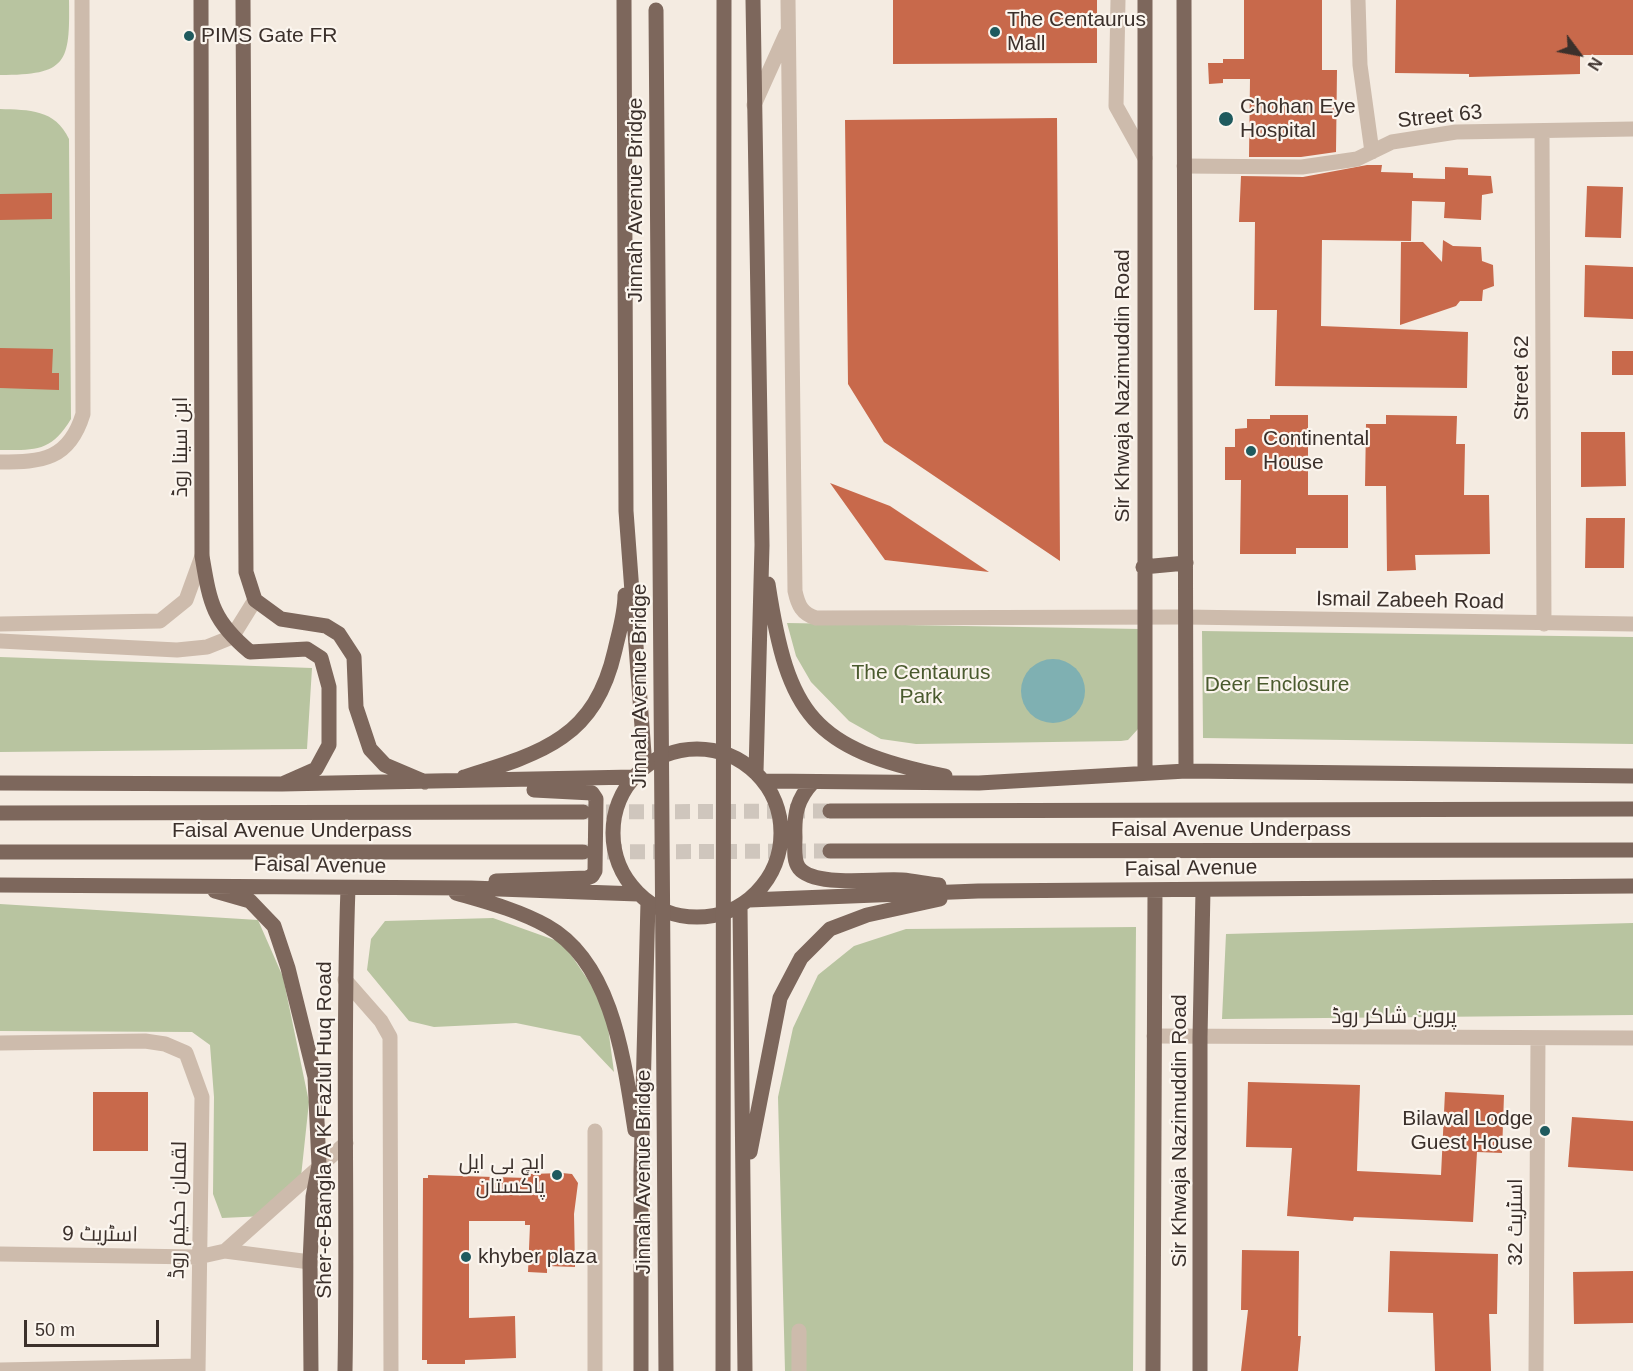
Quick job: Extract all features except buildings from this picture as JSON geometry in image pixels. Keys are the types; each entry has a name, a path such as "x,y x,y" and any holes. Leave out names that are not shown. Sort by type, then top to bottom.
{"main road":[{"name":"ابن سینا روڈ","path":"201,0 202,556 211,605 232,637 250,652 308,649 321,658 329,687 329,745 316,769 282,784"},
{"path":"243,0 246,572 255,600 281,619 326,626 339,634 354,657 356,707 370,749 385,765 425,782"},
{"path":"447,782 502,765 545,748 568,734 590,713 603,689 614,657 625,606 624,0"},
{"path":"723,1371 724,0"},
{"path":"753,0 762,545 760,776"},
{"name":"Sir Khwaja Nazimuddin Road","path":"1144,772 1145,0"},
{"path":"1184,0 1186,771"},
{"name":"Jinnah Avenue Bridge","path":"656,5 666,1371"},
{"path":"626,511 639,772"},
{"path":"762,545 783,661 798,699 810,716 832,736 863,755 894,766 979,783"},
{"path":"1143,567 1186,562"},
{"path":"329,711 356,707"},
{"path":"689,749 713,750 736,758 760,776 777,804 781,839 779,856 767,881 745,903 717,916 693,918 669,913 643,898 623,874 615,850 613,824 620,799 639,772 666,755 689,749"},
{"path":"760,776 813,782 979,783 1186,771 1633,776"},
{"path":"0,783 493,782 639,772"},
{"path":"471,888 499,880 586,878 592,876 595,871 596,799 592,793 513,789 493,782"},
{"path":"813,782 797,804 795,819 795,863 809,876 826,879 902,880 978,891"},
{"name":"Faisal Avenue Underpass","path":"830,811 1633,809"},
{"name":"Faisal Avenue Underpass","path":"0,813 583,812"},
{"name":"Faisal Avenue Underpass","path":"830,851 1633,850"},
{"name":"Faisal Avenue Underpass","path":"0,852 583,852"},
{"name":"Faisal Avenue","path":"0,885 471,888 643,898"},
{"name":"Sher-e-Bangla A K Fazlul Huq Road","path":"196,885 250,902 274,926 288,968 315,1077 319,1165 313,1197 310,1262 311,1371"},
{"name":"Faisal Avenue","path":"745,903 978,891 1633,886"},
{"name":"Sher-e-Bangla A K Fazlul Huq Road","path":"345,1371 345,980 348,888"},
{"path":"440,889 503,907 548,927 575,947 591,966 606,1000 626,1070 641,1171"},
{"name":"Sir Khwaja Nazimuddin Road","path":"1200,1371 1200,1037 1203,890"},
{"path":"745,1179 780,998 801,958 815,941 830,929 867,915 978,891"},
{"name":"Sir Khwaja Nazimuddin Road","path":"1154,1371 1155,891"},
{"path":"641,1371 643,898"},
{"path":"745,903 745,1371"}],"street":[{"path":"0,462 40,461 56,454 70,442 83,414 82,0"},
{"path":"753,105 789,28 788,0"},
{"path":"1118,0 1116,106 1144,158"},
{"path":"1358,0 1360,65 1372,152"},
{"name":"Ismail Zabeeh Road","path":"789,28 797,603 809,616 816,618 1186,617 1633,624"},
{"name":"Street 63","path":"1184,166 1302,167 1357,159 1392,142 1456,132 1633,129"},
{"name":"Street 62","path":"1542,131 1544,624"},
{"path":"0,624 160,621 186,600 202,556"},
{"path":"0,641 177,650 207,647 232,637 255,600"},
{"path":"345,980 387,1028 390,1037 391,1371"},
{"name":"پروین شاکر روڈ","path":"1154,1036 1633,1038"},
{"name":"اسٹریٹ 32","path":"1536,1371 1538,1038"},
{"name":"لقمان حکیم روڈ","path":"0,1043 145,1041 165,1044 186,1053 202,1097 198,1368"},
{"path":"595,1131 595,1371"},
{"path":"225,1251 346,1143"},
{"path":"225,1251 310,1262"},
{"name":"اسٹریٹ 9","path":"0,1254 198,1257 225,1251"},
{"path":"799,1371 800,1331"},
{"path":"0,1370 198,1368"}],"green space":[{"path":"0,0 69,0 68,38 65,51 60,61 52,68 39,72 0,75"},
{"path":"0,109 40,113 56,122 69,139 71,419 57,438 42,447 23,450 0,450"},
{"name":"The Centaurus Park","path":"787,623 1140,629 1138,729 1128,740 1121,741 916,744 881,739 849,721 811,682 796,656"},
{"name":"Deer Enclosure","path":"1202,631 1633,637 1633,744 1203,738"},
{"path":"0,657 312,668 307,749 0,752"},
{"path":"0,904 258,920 283,977 309,1102 300,1186 265,1216 222,1218 213,1194 214,1097 210,1045 192,1032 0,1031"},
{"path":"493,918 563,943 605,1005 614,1072 580,1036 516,1023 434,1027 409,1021 367,970 371,939 385,921"},
{"path":"1633,923 1633,1015 1222,1019 1226,934"},
{"path":"1136,927 1133,1371 785,1371 778,1097 793,1028 818,975 854,946 906,929"}],"water":[{"path":"1053,659 1065,661 1076,668 1083,679 1085,691 1083,703 1076,714 1065,721 1053,723 1041,721 1030,714 1023,703 1021,691 1023,679 1030,668 1041,661"}],"tunnel":[{"path":"583,812 830,811"},
{"path":"584,852 830,851"}],"place":[{"name":"The Centaurus Mall","path":"995,32"},
{"name":"PIMS Gate FR","path":"189,36"},
{"name":"Chohan Eye Hospital","path":"1226,119"},
{"name":"Continental House","path":"1251,451"},
{"name":"Bilawal Lodge Guest House","path":"1545,1131"},
{"name":"ایچ بی ایل پاکستان","path":"557,1175"},
{"name":"khyber plaza","path":"466,1257"}]}
